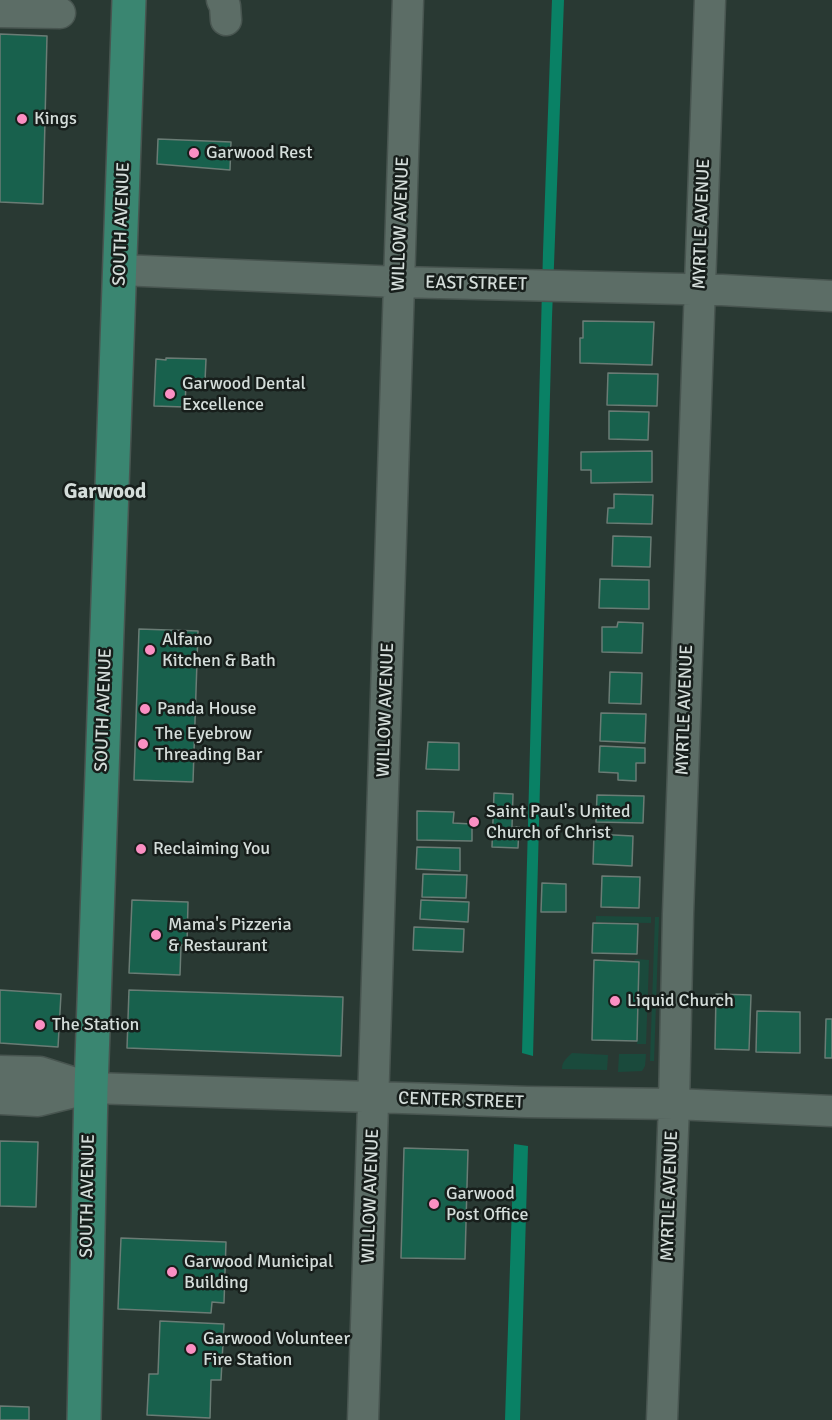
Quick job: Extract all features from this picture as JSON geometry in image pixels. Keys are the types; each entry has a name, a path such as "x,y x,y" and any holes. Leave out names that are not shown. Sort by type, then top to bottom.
{"main road":[{"name":"SOUTH AVENUE","path":"84,1420 90,1088 129,0"}],"street":[{"name":"WILLOW AVENUE","path":"363,1420 408,0"},
{"name":"MYRTLE AVENUE","path":"662,1420 710,0"},
{"path":"0,12 60,14"},
{"name":"EAST STREET","path":"120,270 399,282 832,296"},
{"name":"CENTER STREET","path":"0,1071 40,1072 90,1088 374,1098 674,1104 832,1112"},
{"name":"CENTER STREET","path":"0,1099 38,1101 90,1088"}],"shaded area":[{"path":"552,0 564,0 552,317 533,1056 522,1053 543,252"},
{"path":"596,916 651,917 651,923 596,922"},
{"path":"655,917 659,917 654,1061 650,1061"},
{"path":"635,959 649,960 646,1044 637,1044 639,962 634,962"},
{"path":"572,1053 608,1055 607,1070 562,1069 564,1062"},
{"path":"619,1054 646,1054 645,1066 642,1071 618,1072"},
{"path":"514,1144 528,1146 520,1420 505,1420"}],"building":[{"name":"Kings","path":"0,34 47,36 43,204 0,202"},
{"name":"Garwood Rest","path":"158,139 231,142 230,170 157,164"},
{"path":"583,321 654,322 652,365 580,363"},
{"name":"Garwood Dental Excellence","path":"166,358 206,359 205,381 186,382 185,407 154,406 156,359 166,360"},
{"path":"608,373 658,374 657,406 607,405"},
{"path":"609,411 649,412 648,440 609,439"},
{"path":"652,451 652,482 591,483 591,470 581,470 581,452"},
{"path":"614,494 653,495 652,524 607,523 608,508 614,508"},
{"path":"613,536 651,537 650,567 612,566"},
{"path":"600,579 649,580 649,609 599,608"},
{"path":"618,622 643,623 642,653 602,652 602,627 617,627"},
{"path":"139,629 198,631 193,782 134,780"},
{"path":"610,672 642,673 641,704 609,703"},
{"path":"601,713 646,714 645,743 600,741"},
{"path":"428,742 459,743 459,770 426,769"},
{"path":"600,746 645,748 645,763 636,763 636,781 618,780 618,773 599,772"},
{"path":"494,793 513,794 512,827 519,827 518,848 492,847"},
{"path":"597,795 644,796 643,823 596,822"},
{"path":"417,811 454,812 453,823 472,824 472,841 417,840"},
{"path":"594,834 633,836 632,866 593,864"},
{"path":"417,847 460,848 460,871 416,869"},
{"path":"423,874 467,875 466,898 422,897"},
{"path":"602,876 640,877 639,908 601,907"},
{"path":"542,883 566,884 566,912 541,912"},
{"path":"132,900 188,902 187,945 181,945 180,975 129,973"},
{"path":"421,900 469,902 468,922 420,919"},
{"path":"593,923 638,924 637,954 592,953"},
{"path":"414,927 464,929 463,952 413,950"},
{"name":"Liquid Church","path":"594,960 639,962 637,1041 592,1040"},
{"path":"0,990 61,994 58,1047 0,1043"},
{"path":"129,990 343,997 341,1056 127,1048"},
{"path":"716,994 751,995 749,1050 715,1049"},
{"path":"757,1011 800,1012 800,1053 756,1052"},
{"path":"826,1019 832,1019 832,1058 825,1058"},
{"path":"0,1141 38,1142 36,1207 0,1206"},
{"name":"Garwood Post Office","path":"404,1148 468,1150 465,1259 401,1258"},
{"name":"Garwood Municipal Building","path":"121,1238 226,1242 224,1303 212,1302 211,1313 118,1309"},
{"name":"Garwood Volunteer Fire Station","path":"160,1321 224,1324 221,1380 211,1380 210,1418 147,1415 149,1374 158,1374"},
{"path":"0,1406 29,1407 29,1420 0,1420"}],"place":[{"name":"Kings","path":"22,119"},
{"name":"Garwood Rest","path":"194,153"},
{"name":"Garwood Dental Excellence","path":"170,394"},
{"name":"Alfano Kitchen & Bath","path":"150,650"},
{"name":"Panda House","path":"145,709"},
{"name":"The Eyebrow Threading Bar","path":"143,744"},
{"name":"Saint Paul's United Church of Christ","path":"474,822"},
{"name":"Reclaiming You","path":"141,849"},
{"name":"Mama's Pizzeria & Restaurant","path":"156,935"},
{"name":"Liquid Church","path":"615,1001"},
{"name":"The Station","path":"40,1025"},
{"name":"Garwood Post Office","path":"434,1204"},
{"name":"Garwood Municipal Building","path":"172,1272"},
{"name":"Garwood Volunteer Fire Station","path":"191,1349"}],"district":[{"name":"Garwood","path":"105,492"}]}
